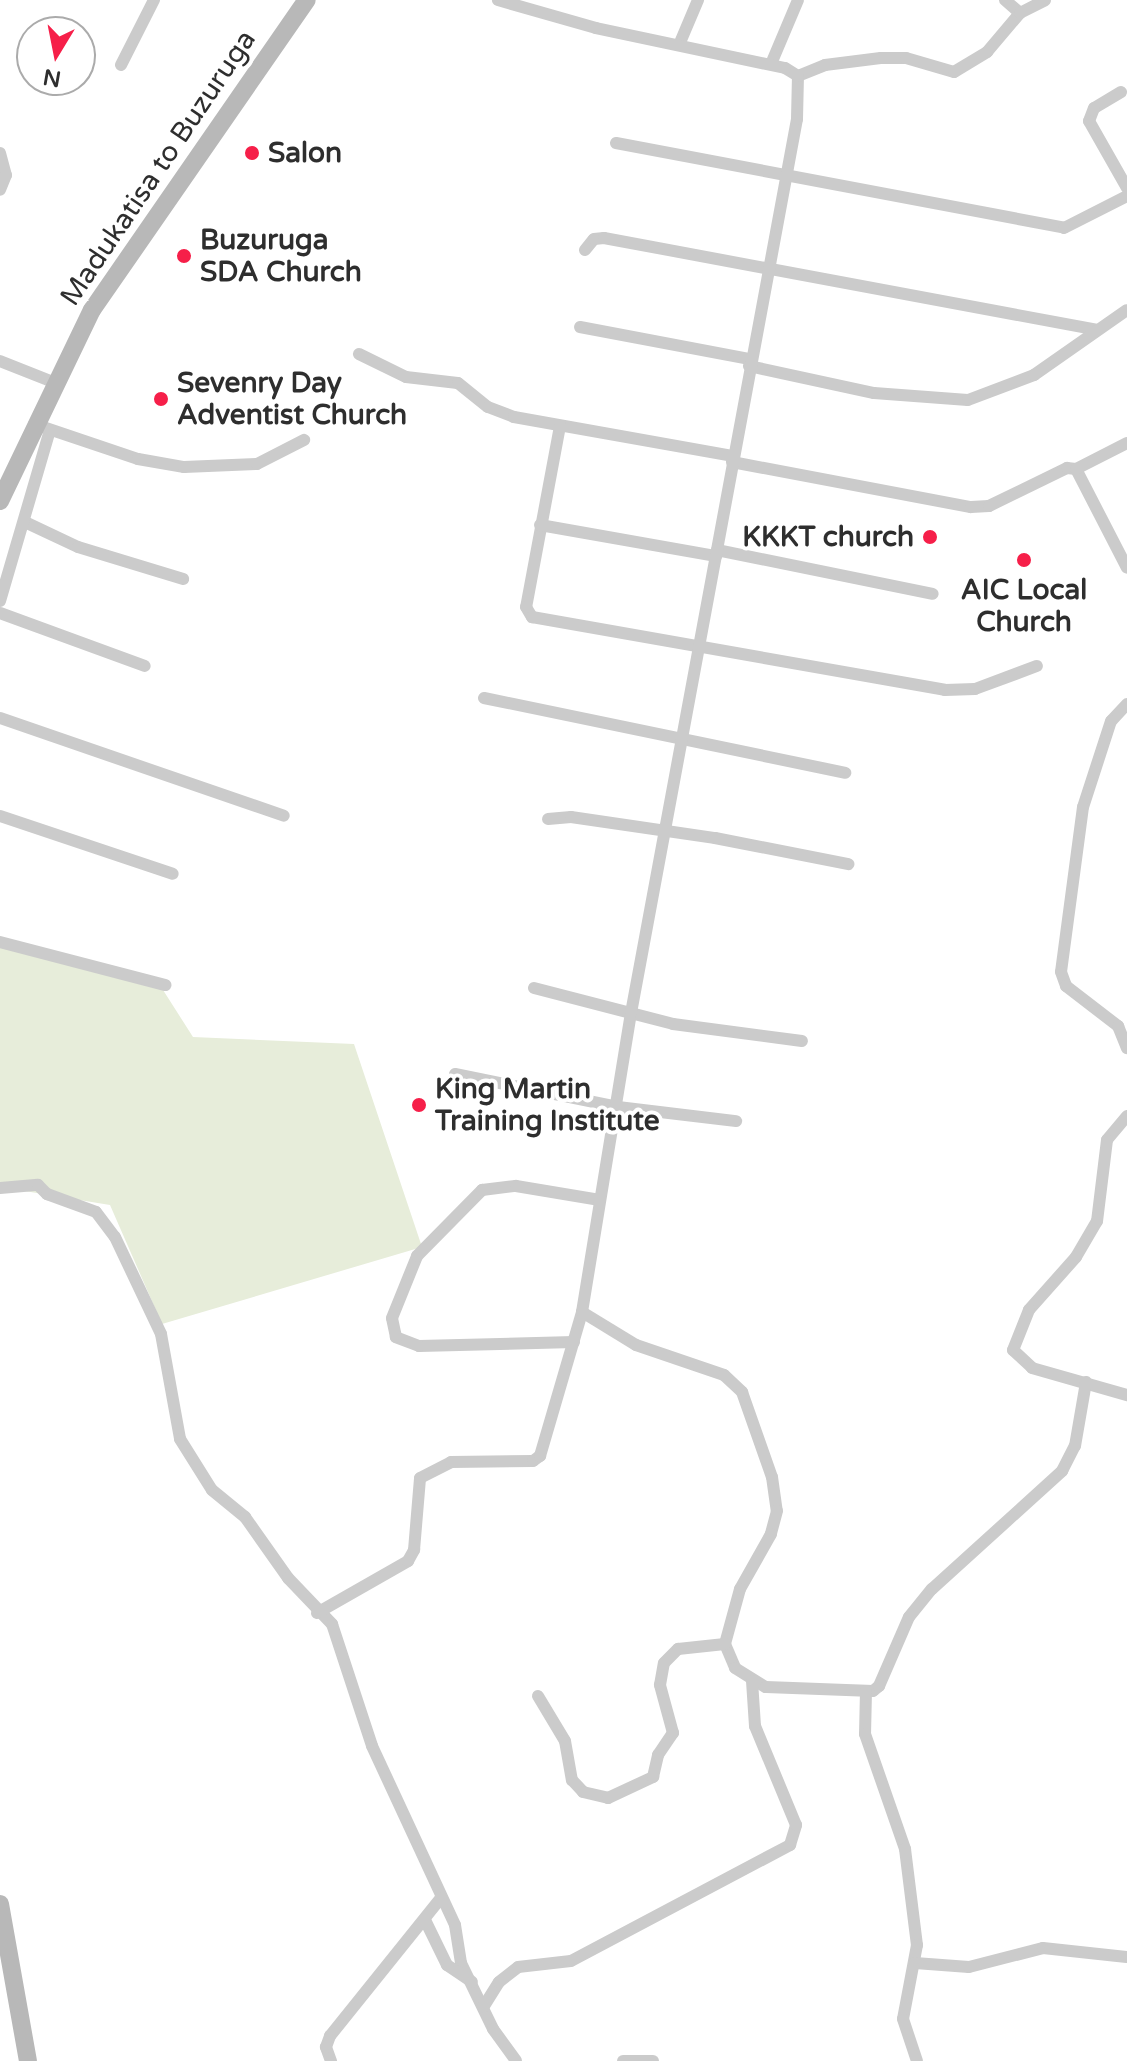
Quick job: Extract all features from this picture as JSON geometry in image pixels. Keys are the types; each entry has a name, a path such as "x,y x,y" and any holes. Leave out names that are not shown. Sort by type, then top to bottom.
{"main road":[{"name":"Madukatisa to Buzuruga","path":"0,501 42,427 53,382 127,255 307,0"},
{"path":"0,1904 28,2061"}],"street":[{"path":"121,65 154,0"},
{"path":"498,0 679,45 771,64 798,76 836,63 881,58 906,58 954,72 987,52 1020,13 1045,0"},
{"path":"679,45 698,0"},
{"path":"771,64 798,0"},
{"path":"1005,0 1020,13"},
{"path":"317,1613 408,1561 414,1550 420,1478 451,1462 540,1456 582,1312 631,1013 701,646 750,362 788,178 798,76"},
{"path":"1121,92 1094,108 1089,121 1127,188"},
{"path":"616,143 1064,228 1127,196"},
{"path":"0,153 6,175 0,190"},
{"path":"585,250 594,239 604,238 769,266 1098,330"},
{"path":"580,327 750,362 874,393 968,400 1034,375 1127,310"},
{"path":"359,354 406,377 458,383 498,411 971,507 989,506 1067,468 1076,469 1127,443"},
{"path":"0,361 53,382"},
{"path":"560,426 526,607 532,617 945,690 975,689 1037,666"},
{"path":"0,601 27,523 42,427 148,462 206,468 257,464 304,440"},
{"path":"1076,469 1127,568"},
{"path":"27,523 78,547 183,579"},
{"path":"540,525 717,553 933,594"},
{"path":"0,613 145,666"},
{"path":"484,698 845,773"},
{"path":"1127,704 1111,721 1083,807 1061,972 1066,986 1118,1026 1127,1048"},
{"path":"0,718 284,816"},
{"path":"0,816 173,874"},
{"path":"548,819 666,830 848,864"},
{"path":"0,942 165,985"},
{"path":"534,988 673,1024 802,1041"},
{"path":"455,1074 618,1107 736,1121"},
{"path":"1127,1116 1107,1140 1097,1221 1076,1257 1035,1302 1013,1344 1017,1359 1032,1368 1127,1395"},
{"path":"0,1188 38,1185 103,1219 161,1334 173,1425 212,1490 265,1539 317,1613 332,1624 372,1746 440,1899 455,1925 461,1963 516,2061"},
{"path":"574,1342 419,1346 396,1337 392,1318 417,1256 482,1190 516,1186 600,1200"},
{"path":"582,1312 636,1345 724,1375 749,1406 772,1477 777,1511 771,1534 740,1589 725,1644 735,1668 752,1681 779,1689 866,1691 885,1678 909,1617 932,1589 1062,1471 1075,1446 1086,1382"},
{"path":"538,1696 565,1741 572,1780 583,1792 608,1798 653,1777 658,1755 673,1733 660,1685 664,1663 678,1649 725,1644"},
{"path":"484,2006 511,1971 571,1961 790,1845 796,1825 755,1726 752,1681"},
{"path":"866,1691 865,1734 905,1849 915,1963 902,2009 917,2061"},
{"path":"331,2061 326,2047 330,2036 426,1922 440,1899"},
{"path":"426,1922 447,1965 472,1982"},
{"path":"915,1963 969,1967 1043,1948 1127,1957"},
{"path":"623,2061 653,2061"}],"green space":[{"path":"0,944 156,979 193,1037 354,1044 422,1247 162,1324 110,1205 0,1187"}],"place":[{"name":"Salon","path":"252,153"},
{"name":"Buzuruga SDA Church","path":"184,256"},
{"name":"Sevenry Day Adventist Church","path":"161,399"},
{"name":"KKKT church","path":"930,537"},
{"name":"AIC Local Church","path":"1024,560"},
{"name":"King Martin Training Institute","path":"419,1105"}]}
